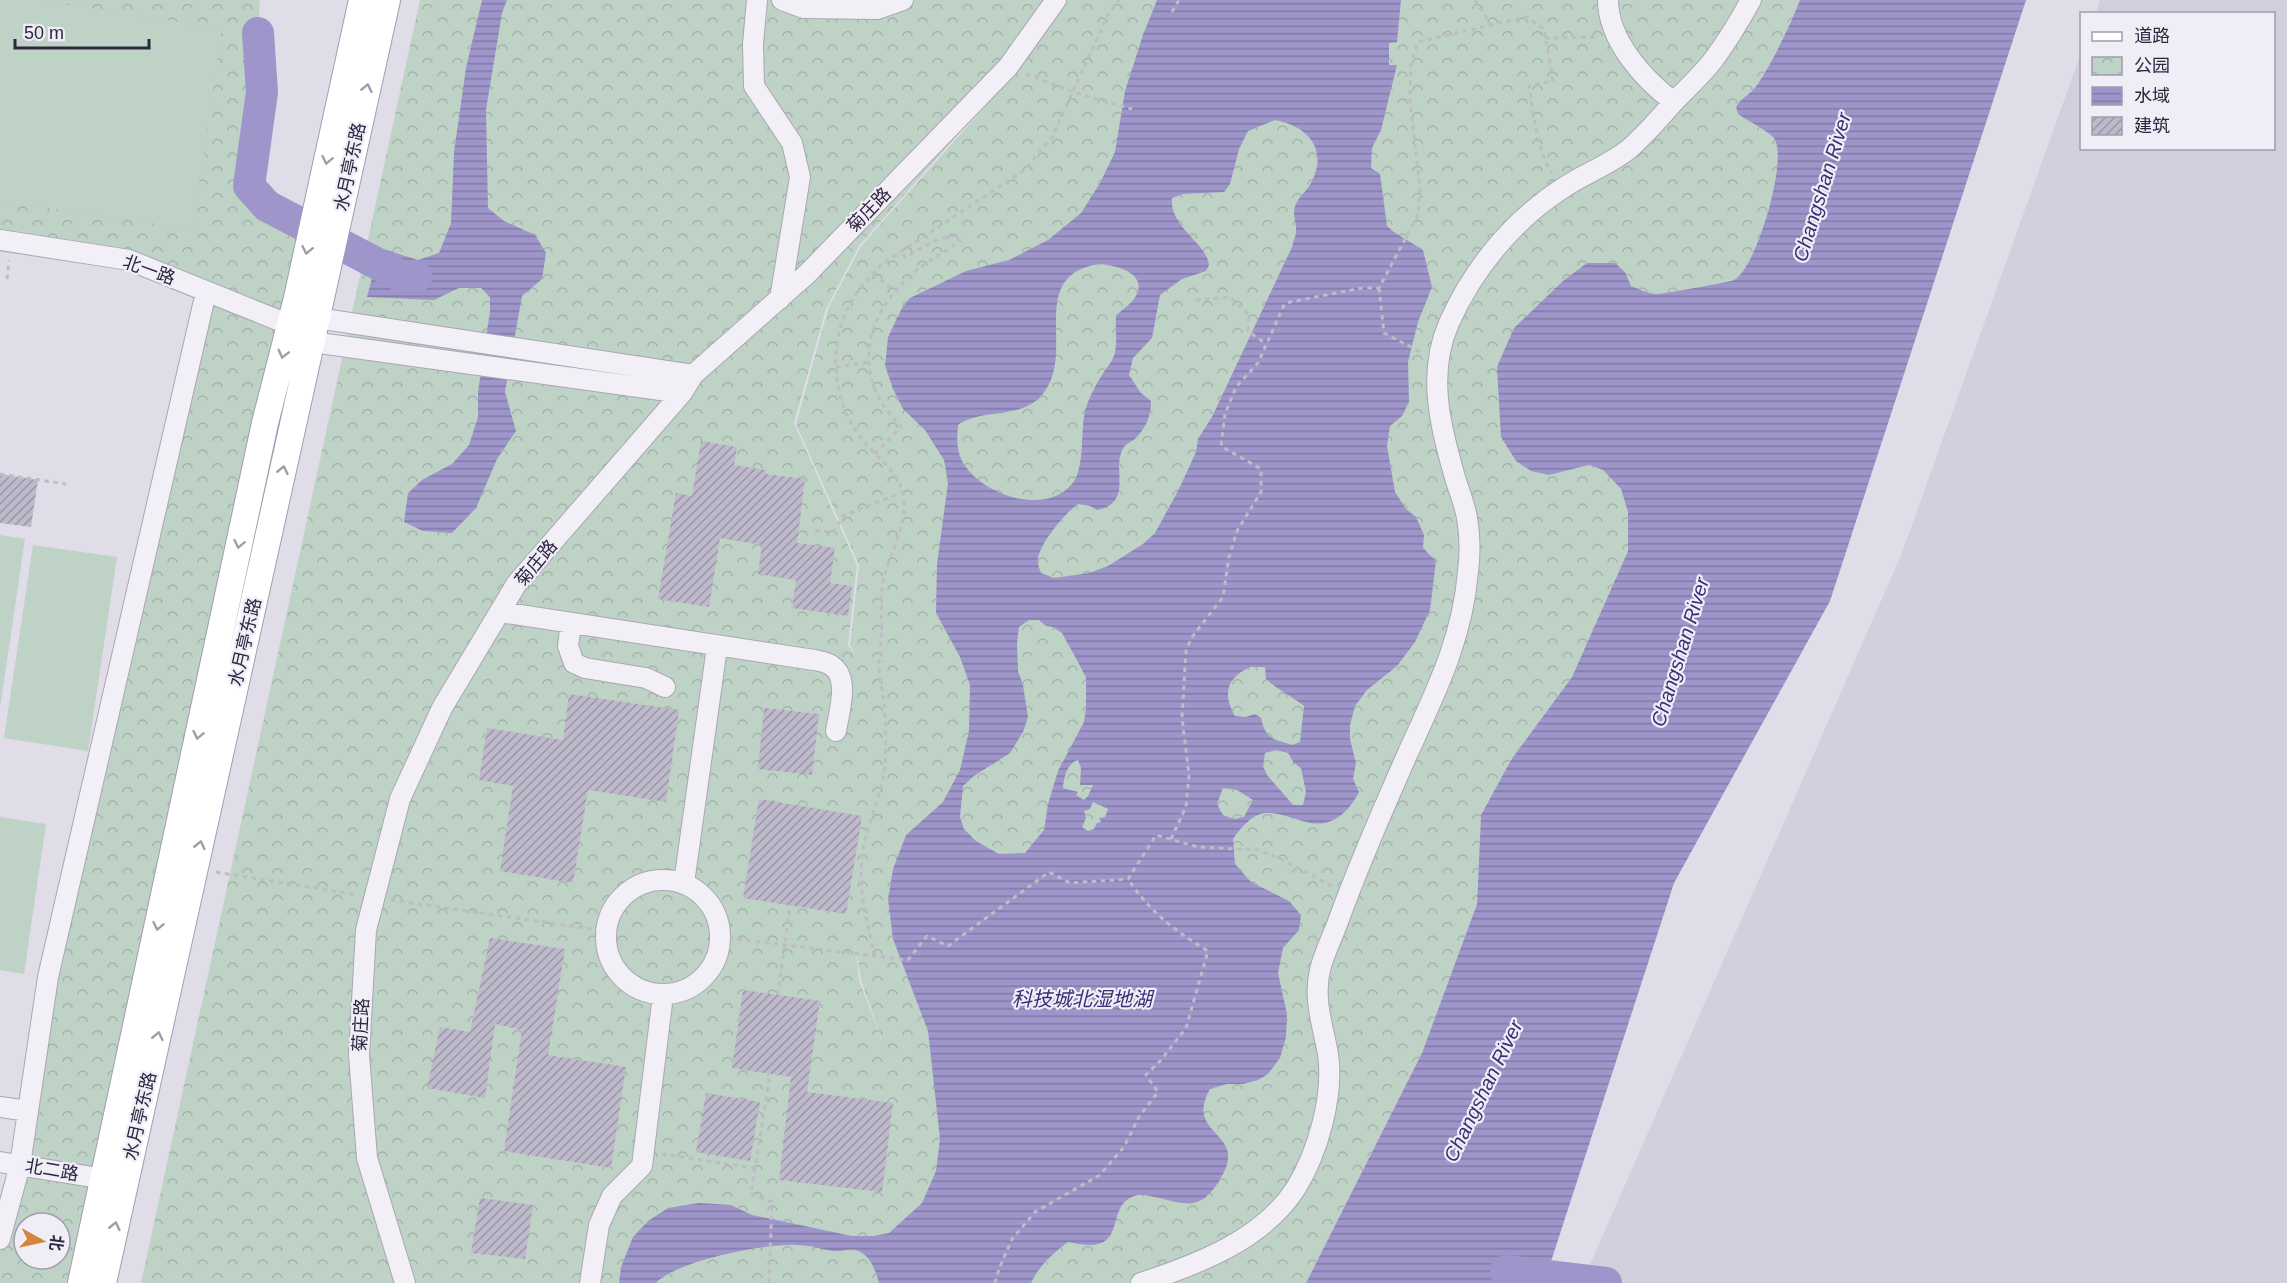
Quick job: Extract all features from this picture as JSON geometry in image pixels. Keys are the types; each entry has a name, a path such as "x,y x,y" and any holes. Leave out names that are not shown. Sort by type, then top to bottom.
{"main road":[{"name":"水月亭东路","path":"102,1283 312,342 312,305 362,0"},
{"name":"水月亭东路","path":"330,204 387,0"},
{"name":"水月亭东路","path":"81,1283 263,435 290,325 312,305"}],"street":[{"path":"757,0 753,44 754,86 792,143 800,177 780,299"},
{"path":"782,0 804,8 867,9 877,9 903,0"},
{"name":"菊庄路","path":"405,1283 367,1158 359,1055 366,930 400,799 442,708 517,583 682,393 693,375 807,274 1008,67 1056,0"},
{"path":"1608,0 1608,11 1617,37 1648,78 1674,102"},
{"path":"1141,1283 1217,1255 1276,1213 1294,1191 1309,1164 1321,1130 1327,1093 1329,1059 1317,994 1320,968 1348,892 1440,682 1458,635 1465,604 1469,567 1467,519 1444,442 1437,396 1437,355 1449,322 1479,268 1512,230 1563,188 1591,174 1627,151 1658,122 1714,59 1751,0"},
{"name":"北一路","path":"0,240 129,260 290,325 312,342"},
{"path":"0,1239 20,1165 48,977 206,292"},
{"path":"312,305 434,336 693,375"},
{"path":"312,342 682,393"},
{"path":"500,612 830,664 839,671 842,684 836,730"},
{"path":"571,623 568,646 574,663 585,668 646,678 665,687"},
{"path":"684,882 717,647"},
{"path":"664,879 684,882 700,892 713,908 720,926 720,946 714,963 703,978 688,989 663,995 634,987 620,975 610,960 605,942 607,923 614,905 628,891 645,881 664,879"},
{"path":"590,1283 599,1225 612,1196 642,1166 663,995"},
{"path":"0,1107 28,1111"},
{"name":"北二路","path":"0,1162 105,1179"}],"path":[{"path":"874,956 865,918 861,861 864,841 885,766 885,705 878,657 881,644 881,606 883,581 900,532 904,504 903,486 861,439 842,405 836,367 841,330 850,305 881,265 1026,169 1052,137 1108,15 1119,0"},
{"path":"1172,12 1179,0"},
{"path":"1475,0 1491,25"},
{"path":"1437,362 1384,333 1379,288 1418,215 1420,188 1410,102 1412,64 1418,42 1526,17 1544,29 1553,81 1529,86 1545,162 1563,188"},
{"path":"1545,38 1617,37"},
{"path":"1008,67 1073,92 1132,109"},
{"path":"875,454 901,427 877,394 869,362 869,339 883,307 895,291 919,268 960,242 955,235 936,240 905,257 901,252"},
{"path":"873,274 895,291"},
{"path":"1171,839 1186,807 1188,785 1187,752 1182,718 1186,651 1192,637 1223,597 1229,557 1237,531 1262,492 1260,469 1221,446 1225,414 1236,387 1257,363 1285,303 1362,288 1379,288"},
{"path":"1196,300 1230,297 1250,315 1248,331 1266,344"},
{"path":"836,367 869,362"},
{"path":"0,474 66,484"},
{"path":"815,531 834,531 843,516 903,492"},
{"path":"1128,879 1155,835 1198,847 1259,850 1333,887 1348,892"},
{"path":"195,868 374,898 606,931"},
{"path":"720,937 908,960 927,936 948,946 1049,872 1070,883 1128,879"},
{"path":"995,1283 1012,1239 1035,1212 1100,1175 1124,1147 1139,1118 1158,1092 1146,1075 1186,1028 1208,951 1174,931 1139,896 1128,879"},
{"path":"778,995 790,905"},
{"path":"769,1283 772,1202 751,1194 770,1074"},
{"path":"644,1152 755,1168"}],"shaded area":[{"path":"2100,0 2287,0 2287,1283 1582,1283 1902,553 2080,56 2080,150 2275,150 2275,12 2096,12"}],"green space":[{"path":"0,0 260,0 258,33 237,177 251,207 310,236 79,1283 0,1283 0,1239 48,977 206,292 129,260 0,240"},
{"path":"0,0 39,0 222,29 192,229 0,201"},
{"path":"420,0 1051,0 1010,76 859,246 826,309 794,423 857,565 848,645 855,655 850,645 859,565 796,424 828,309 861,246 1012,76 1054,0 1800,0 1765,72 1752,91 1736,107 1738,114 1764,130 1775,140 1778,152 1768,213 1752,256 1743,271 1734,280 1657,294 1631,286 1625,272 1549,475 1589,465 1603,470 1621,489 1628,512 1628,551 1572,677 1511,760 1481,815 1477,904 1422,1053 1306,1283 141,1283","holes":["855,943 861,980 883,1044 859,980"]},
{"path":"0,535 25,539 0,708"},
{"path":"33,545 117,557 88,751 4,738"},
{"path":"0,817 46,824 24,974 0,970"}],"water":[{"path":"482,0 507,0 502,13 486,110 488,208 504,221 535,235 546,253 542,279 522,296 505,392 516,431 497,459 476,508 452,533 423,531 404,522 408,493 422,480 452,464 469,445 478,417 478,392 490,297 481,288 459,288 434,300 367,297 380,248 418,260 439,253 451,223 454,152 466,68"},
{"name":"科技城北湿地湖","path":"1157,0 1401,0 1397,42 1389,43 1389,65 1397,65 1381,130 1372,148 1371,168 1380,174 1387,226 1423,250 1432,287 1418,322 1408,362 1409,402 1402,416 1390,426 1387,446 1395,492 1406,509 1416,517 1424,535 1423,548 1436,561 1430,610 1415,642 1397,666 1367,690 1355,706 1350,725 1350,739 1356,763 1353,779 1359,792 1350,806 1331,821 1316,824 1276,814 1260,814 1247,823 1233,839 1235,864 1251,882 1289,901 1301,915 1299,930 1283,948 1278,973 1287,1014 1286,1037 1280,1058 1268,1074 1258,1080 1210,1089 1204,1104 1204,1116 1227,1149 1228,1160 1223,1174 1208,1195 1193,1203 1174,1202 1146,1195 1132,1197 1120,1209 1108,1238 1101,1243 1091,1245 1068,1242 1047,1260 1031,1283 879,1283 872,1264 861,1252 783,1245 744,1250 701,1261 667,1275 656,1283 619,1283 621,1267 633,1237 648,1221 668,1208 699,1203 731,1205 752,1215 852,1236 873,1236 889,1233 922,1203 936,1171 940,1139 928,1031 893,939 888,899 893,869 906,835 943,802 960,770 969,731 970,685 960,657 936,613 937,564 948,483 944,460 925,430 903,409 893,389 885,365 888,337 902,308 910,298 966,271 1009,260 1048,240 1081,213 1100,183 1115,152 1125,91","holes":["1275,120 1287,123 1306,134 1312,141 1318,160 1309,186 1295,206 1296,233 1292,247 1212,417 1198,439 1196,452 1179,489 1155,533 1143,544 1108,566 1089,573 1054,578 1041,573 1038,559 1043,545 1067,514 1078,504 1097,510 1108,506 1115,500 1119,492 1120,455 1125,446 1142,431 1149,417 1151,406 1151,401 1141,393 1129,375 1133,358 1152,338 1160,295 1182,279 1206,271 1209,265 1202,249 1176,217 1172,198 1183,194 1224,192 1230,184 1239,149 1248,131","1099,264 1114,266 1130,272 1138,283 1138,290 1134,299 1116,316 1114,356 1095,388 1085,411 1079,471 1076,478 1064,492 1058,495 1046,499 1018,498 991,488 969,471 959,452 958,425 978,417 1021,409 1040,397 1051,380 1055,361 1057,301 1063,284 1076,271","1029,620 1039,620 1062,633 1086,678 1086,708 1084,722 1058,771 1048,804 1044,830 1025,853 999,854 976,841 964,829 960,817 963,786 974,776 1010,753 1023,732 1028,717 1023,685 1018,671 1019,627","1250,667 1265,667 1266,679 1304,706 1300,742 1292,745 1272,738 1265,731 1261,718 1255,714 1246,717 1235,716 1228,693 1236,676","1276,750 1288,753 1294,763 1301,768 1306,792 1303,805 1293,805 1267,775 1263,766 1265,753","1078,760 1081,768 1080,785 1093,785 1084,800 1076,795 1078,792 1063,788 1065,775 1071,764","1223,788 1237,790 1253,800 1244,817 1234,819 1223,815 1217,804","1093,802 1108,809 1105,817 1099,818 1101,822 1088,831 1082,827 1086,818 1084,811 1090,809"]},
{"name":"Changshan River","path":"1800,0 2026,0 1830,601 1674,883 1544,1283 1306,1283 1422,1053 1477,904 1481,815 1511,760 1572,677 1628,551 1628,512 1621,489 1603,470 1589,465 1549,475 1531,471 1516,461 1501,437 1497,367 1514,328 1564,280 1587,263 1615,263 1625,272 1631,286 1657,294 1734,280 1743,271 1752,256 1768,213 1778,152 1775,140 1738,114 1736,107 1752,91 1765,72"}],"building":[{"path":"701,441 737,447 734,465 766,470 766,474 805,479 797,543 835,548 830,583 852,586 848,616 792,608 796,580 758,574 762,545 720,538 709,607 658,599 676,493 692,496"},
{"path":"0,474 38,480 31,527 0,523"},
{"path":"569,694 679,710 666,802 588,790 573,883 500,871 513,786 479,780 487,728 563,740"},
{"path":"764,708 819,714 812,775 758,769"},
{"path":"759,799 862,816 846,914 743,898"},
{"path":"490,938 565,949 548,1055 626,1067 611,1168 504,1151 522,1030 495,1024 485,1098 427,1088 440,1027 470,1032"},
{"path":"743,990 820,1001 807,1092 893,1103 882,1192 779,1180 791,1077 732,1068"},
{"path":"706,1093 760,1102 750,1161 696,1152"},
{"path":"480,1198 533,1205 525,1259 471,1253"}],"waterway":[{"path":"258,33 262,92 249,186 267,206 399,275 416,277"},
{"path":"1506,1271 1606,1283"}]}
